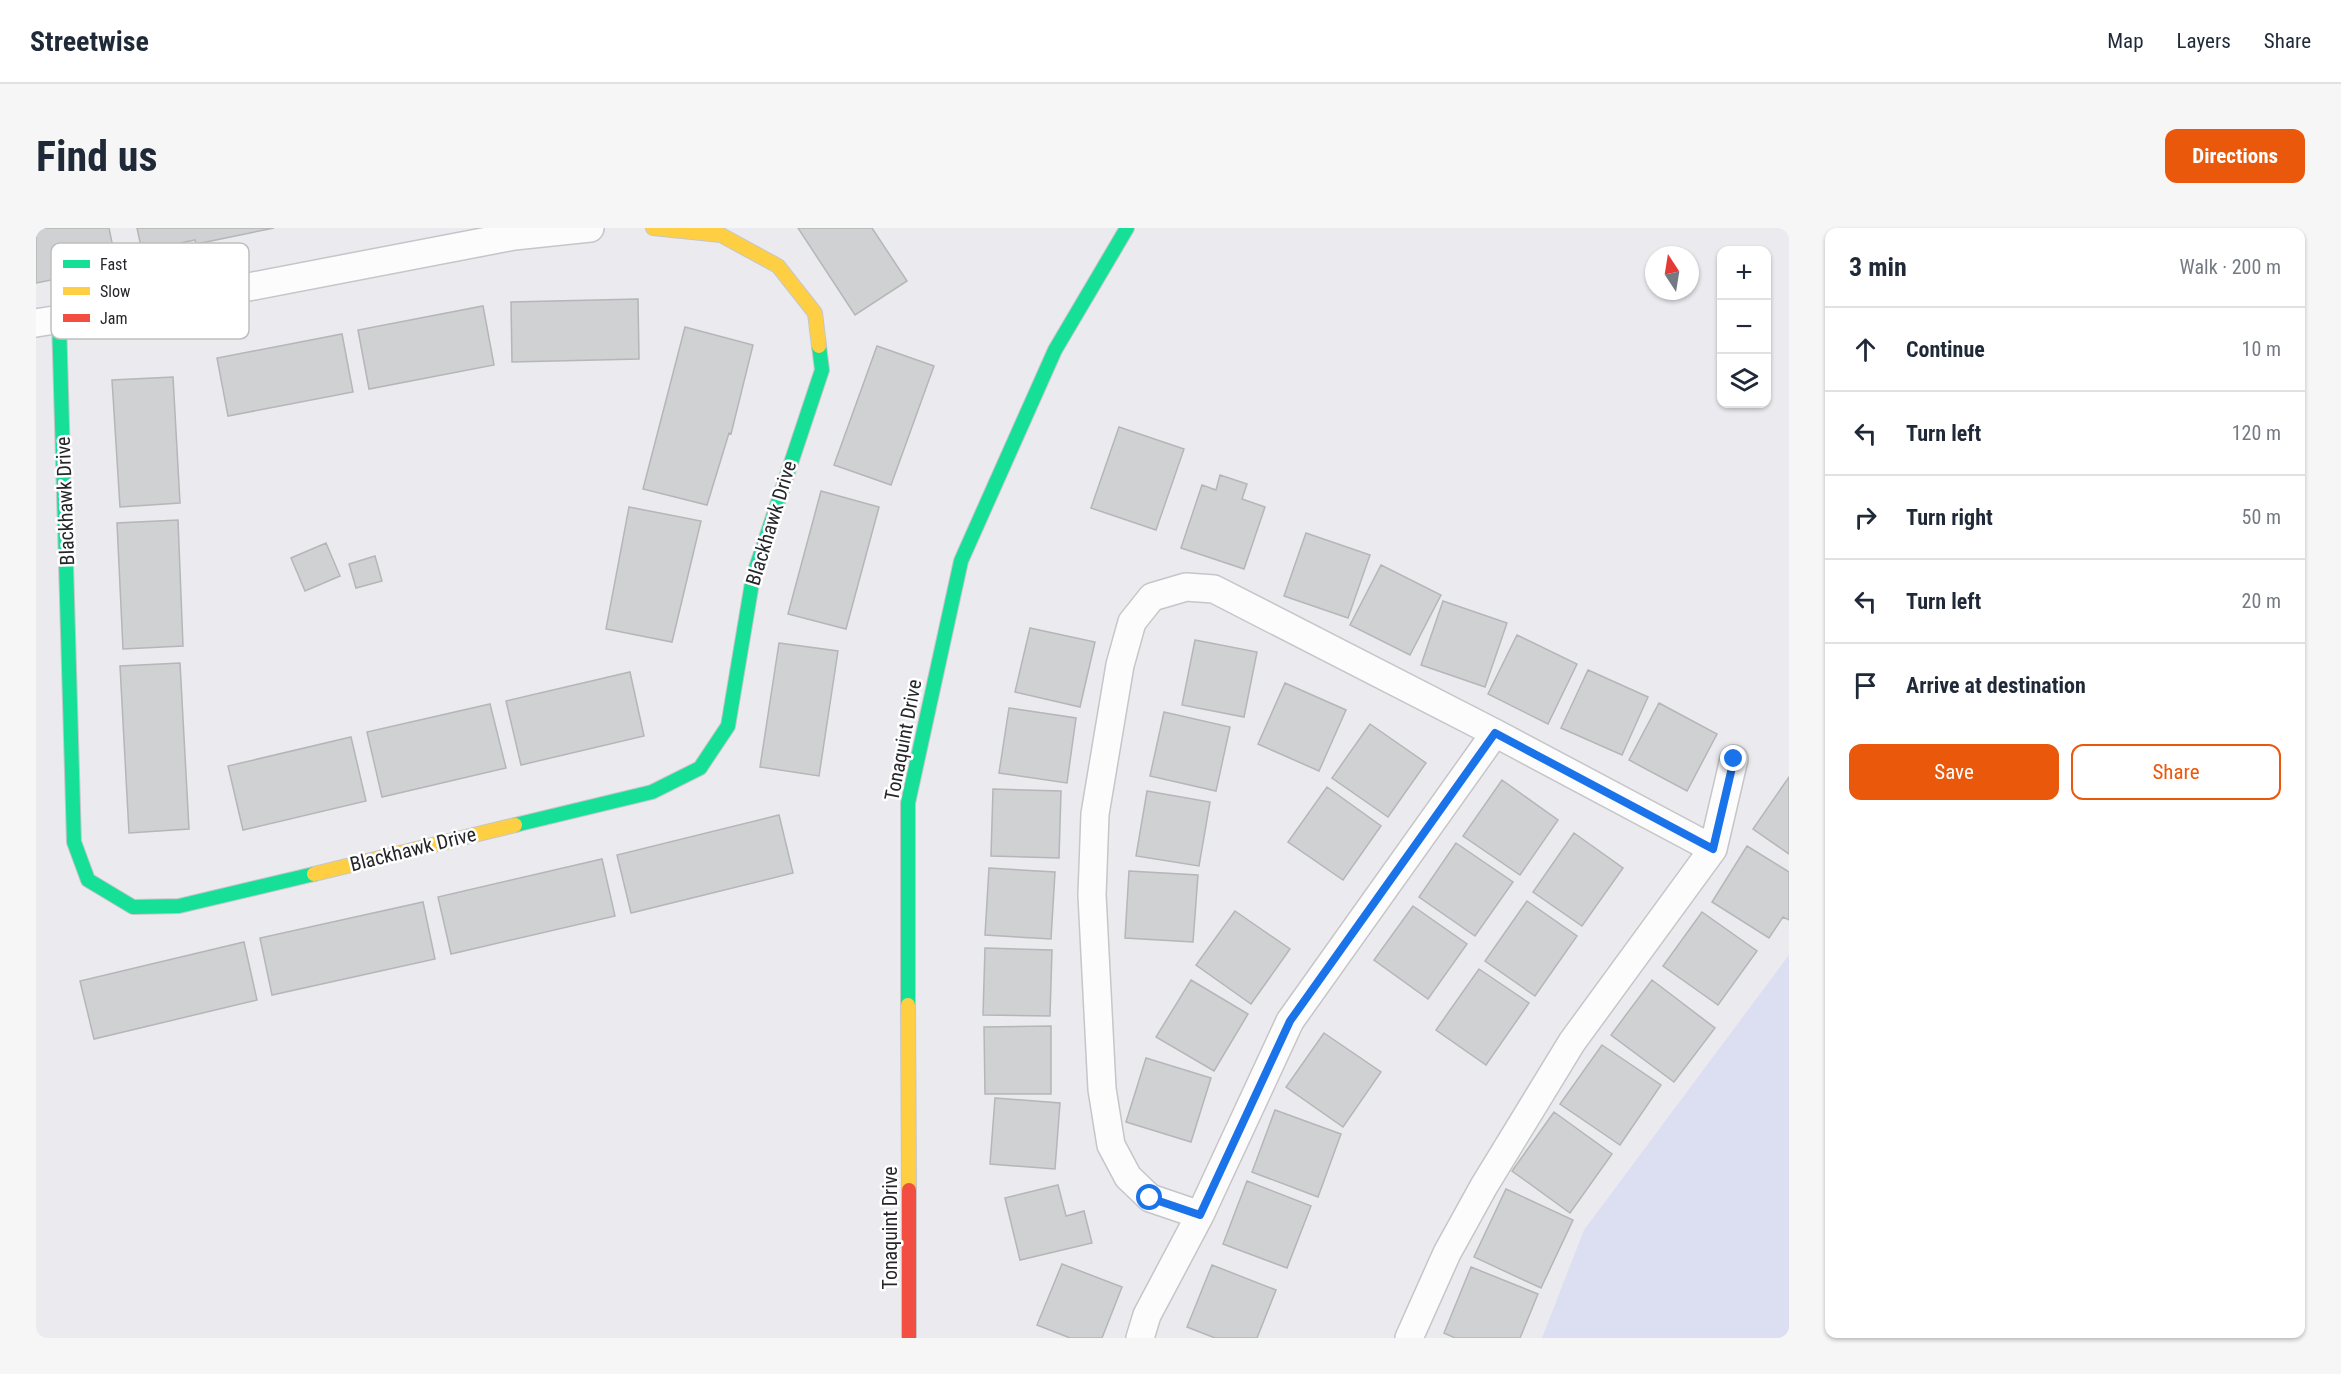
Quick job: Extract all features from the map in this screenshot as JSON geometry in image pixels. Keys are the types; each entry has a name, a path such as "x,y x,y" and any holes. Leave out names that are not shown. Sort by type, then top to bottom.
{"street":[{"name":"Blackhawk Drive","path":"249,287 514,236 590,228"},
{"name":"Blackhawk Drive","path":"47,322 74,842 88,880 133,907 178,906 652,792 700,768 728,726 753,577 822,370 815,313 777,266 722,232 653,228"},
{"name":"Tonaquint Drive","path":"909,1338 908,803 961,561 1055,350 1127,228"},
{"path":"1200,1215 1150,1198 1128,1177 1111,1145 1102,1089 1092,895 1095,814 1120,665 1132,622 1152,597 1186,587 1214,589 1495,733 1713,849"},
{"path":"1140,1338 1147,1314 1200,1215 1290,1021 1495,733"},
{"path":"1410,1338 1447,1253 1484,1186 1572,1042 1713,849 1734,759"}],"shaded area":[{"path":"1789,955 1789,1338 1542,1338 1584,1230"}],"building":[{"path":"36,228 109,228 112,243 51,243 51,280 36,283"},
{"path":"137,228 274,228 201,243 196,243 195,240 181,243 140,243"},
{"path":"798,228 872,228 907,281 855,315"},
{"path":"638,299 639,359 512,362 511,302"},
{"path":"483,306 494,365 369,389 358,330"},
{"path":"685,327 753,345 731,434 729,433 707,505 643,489"},
{"path":"342,334 353,392 228,416 217,358"},
{"path":"877,346 934,366 891,485 834,465"},
{"path":"173,377 180,503 120,507 112,380"},
{"path":"1119,427 1184,449 1156,530 1091,508"},
{"path":"1220,475 1247,484 1242,499 1265,507 1244,569 1181,548 1202,485 1216,490"},
{"path":"821,491 879,507 846,629 788,614"},
{"path":"629,507 701,521 672,642 606,629"},
{"path":"178,520 183,646 123,649 117,523"},
{"path":"1306,533 1370,555 1348,618 1284,596"},
{"path":"326,543 340,576 305,591 291,558"},
{"path":"375,556 382,581 356,588 349,564"},
{"path":"1381,565 1441,595 1410,655 1350,625"},
{"path":"1443,601 1507,623 1485,687 1421,665"},
{"path":"1030,628 1095,642 1080,707 1015,692"},
{"path":"1517,635 1577,664 1548,724 1488,694"},
{"path":"1195,640 1257,652 1244,717 1182,705"},
{"path":"779,643 838,651 819,776 760,767"},
{"path":"180,663 189,829 129,833 120,666"},
{"path":"1588,670 1648,697 1622,755 1561,728"},
{"path":"630,672 644,736 521,765 506,701"},
{"path":"1285,683 1346,710 1319,771 1258,744"},
{"path":"1659,703 1717,734 1687,791 1629,760"},
{"path":"490,704 506,768 382,797 367,732"},
{"path":"1009,708 1076,718 1067,783 999,773"},
{"path":"1164,712 1230,727 1216,791 1150,776"},
{"path":"1370,724 1426,763 1388,817 1332,778"},
{"path":"351,737 366,801 243,830 228,766"},
{"path":"1789,777 1789,854 1753,829"},
{"path":"1502,780 1558,820 1520,875 1463,836"},
{"path":"1327,787 1381,826 1343,880 1288,842"},
{"path":"993,789 1061,791 1059,858 991,856"},
{"path":"1147,791 1210,802 1199,866 1136,856"},
{"path":"779,815 793,873 631,913 617,855"},
{"path":"1574,833 1623,868 1582,926 1533,892"},
{"path":"1456,843 1513,882 1475,936 1419,897"},
{"path":"1747,846 1789,872 1789,920 1783,917 1769,938 1712,902"},
{"path":"602,859 615,916 451,954 438,897"},
{"path":"989,868 1055,872 1051,939 985,935"},
{"path":"1129,871 1198,875 1193,942 1125,938"},
{"path":"1527,901 1577,936 1535,996 1485,961"},
{"path":"423,902 435,959 272,995 260,938"},
{"path":"1413,906 1467,944 1428,999 1374,960"},
{"path":"1235,911 1290,949 1251,1004 1196,965"},
{"path":"1702,912 1757,951 1718,1005 1663,966"},
{"path":"244,942 257,1000 94,1039 80,981"},
{"path":"985,948 1052,950 1050,1016 983,1015"},
{"path":"1479,969 1529,1003 1486,1065 1436,1030"},
{"path":"1191,980 1248,1014 1214,1071 1156,1037"},
{"path":"1652,980 1715,1028 1674,1082 1611,1035"},
{"path":"1051,1026 1051,1094 985,1094 984,1027"},
{"path":"1324,1033 1381,1072 1343,1127 1286,1087"},
{"path":"1602,1045 1661,1085 1620,1145 1560,1104"},
{"path":"1146,1058 1211,1078 1191,1142 1126,1122"},
{"path":"995,1098 1060,1103 1055,1169 990,1164"},
{"path":"1275,1110 1341,1134 1318,1197 1252,1172"},
{"path":"1554,1112 1612,1154 1570,1213 1512,1171"},
{"path":"1247,1181 1311,1206 1287,1268 1223,1244"},
{"path":"1058,1185 1066,1216 1084,1211 1092,1243 1020,1260 1005,1198"},
{"path":"1506,1189 1573,1220 1541,1288 1474,1257"},
{"path":"1062,1264 1122,1287 1102,1338 1070,1338 1037,1325"},
{"path":"1212,1265 1276,1290 1257,1338 1215,1338 1187,1327"},
{"path":"1471,1267 1538,1294 1520,1338 1455,1338 1444,1333"}],"traffic: fast":[{"path":"908,1005 908,803 961,561 1055,350 1127,228"},
{"path":"60,339 74,842 88,880 133,907 179,906 314,874"},
{"path":"515,825 652,792 700,768 728,726 753,577 822,370 819,346"}],"traffic: slow":[{"path":"653,228 721,235 778,266 815,313 819,346"},
{"path":"314,874 515,825"},
{"path":"908,1005 909,1190"}],"traffic: jam":[{"path":"909,1190 909,1338"}],"route":[{"path":"1150,1198 1200,1215 1290,1021 1495,733 1713,849 1734,759"}]}
